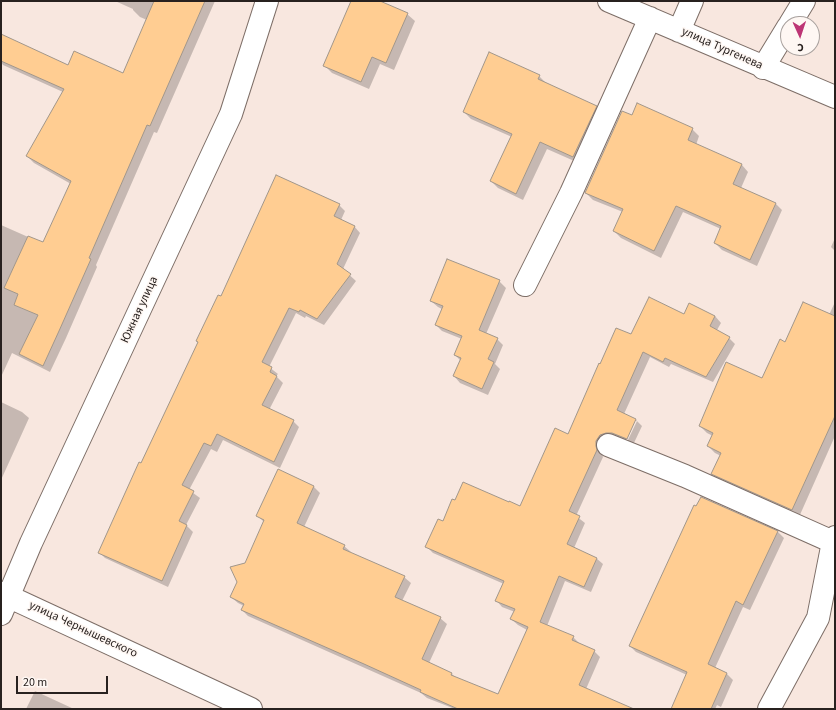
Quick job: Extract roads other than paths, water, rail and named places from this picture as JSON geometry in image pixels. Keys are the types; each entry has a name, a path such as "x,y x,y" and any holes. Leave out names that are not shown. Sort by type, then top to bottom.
{"street":[{"name":"Южная улица","path":"4,601 231,114 267,1"},
{"name":"улица Тургенева","path":"608,1 763,68 835,97"},
{"path":"679,31 692,1"},
{"path":"795,16 804,1"},
{"path":"525,285 571,193 650,18"},
{"path":"763,68 780,40"},
{"path":"608,446 685,476 834,539 818,618 769,709"},
{"name":"улица Чернышевского","path":"4,601 251,709"}]}
